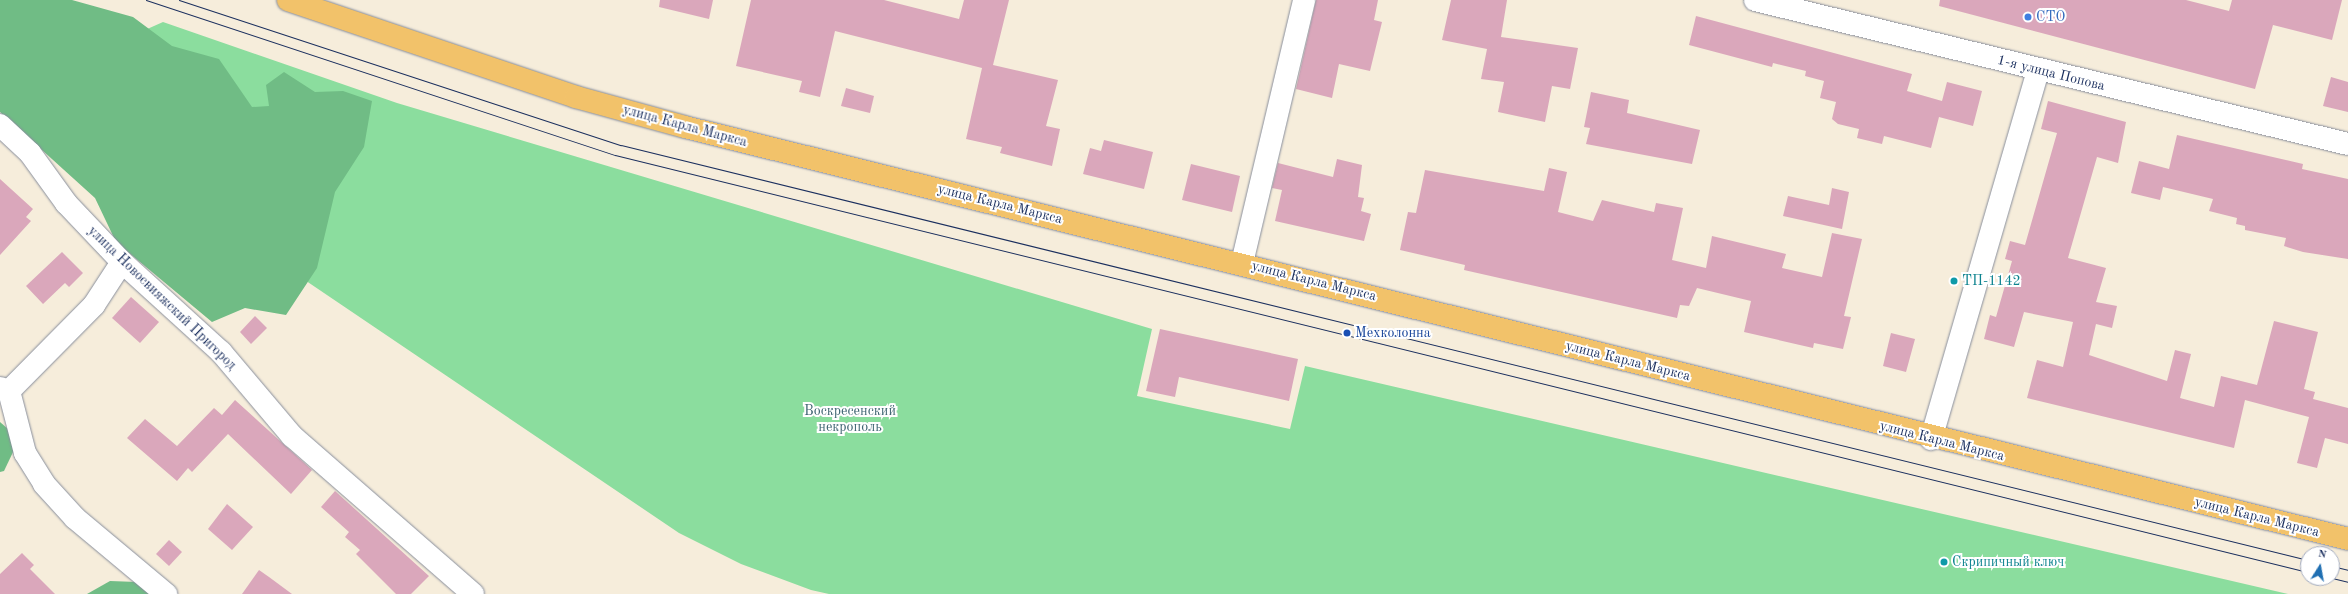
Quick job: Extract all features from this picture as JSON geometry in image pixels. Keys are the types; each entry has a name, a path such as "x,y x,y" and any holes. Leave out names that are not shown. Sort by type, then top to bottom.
{"main road":[{"name":"улица Карла Маркса","path":"288,0 591,101 1242,263 1931,438 2348,539"}],"street":[{"path":"1242,263 1304,0"},
{"name":"1-я улица Попова","path":"1755,0 2038,70 2348,144"},
{"path":"1931,438 2038,70"},
{"name":"улица Новосвияжский Пригород","path":"0,125 30,153 66,203 122,262 221,352 292,436 473,594"},
{"path":"122,262 94,305 5,390 25,454 44,484 75,518 166,594"}],"green space":[{"path":"0,0 72,0 133,17 172,46 219,59 252,107 269,106 266,85 284,72 315,92 343,91 372,101 364,147 335,192 317,268 286,315 245,308 212,322 116,242 95,198 0,112"},
{"name":"Воскресенский некрополь","path":"163,22 397,103 1152,329 1137,396 1290,429 1305,366 2288,594 829,594 811,590 741,564 679,533 111,149 145,30"},
{"path":"0,422 8,429 14,450 4,471 0,472"},
{"path":"110,581 137,582 154,594 87,594"}],"building":[{"path":"660,0 713,0 709,19 659,7"},
{"path":"751,0 884,0 959,19 964,0 1009,0 993,65 1058,80 1046,126 1060,129 1052,166 1000,153 1002,147 966,139 982,68 835,31 820,97 799,92 802,81 736,66"},
{"path":"1316,0 1378,0 1374,20 1382,22 1370,71 1339,64 1332,98 1296,89"},
{"path":"1451,0 1507,0 1501,37 1578,48 1570,89 1552,86 1545,122 1498,112 1504,82 1481,79 1487,49 1442,40"},
{"path":"1940,0 2186,0 2229,11 2232,0 2342,0 2332,40 2273,25 2255,89 1939,6"},
{"path":"1696,16 1912,74 1907,91 1942,101 1947,82 1982,91 1973,126 1939,117 1931,148 1884,136 1882,144 1857,138 1859,129 1838,124 1832,119 1836,102 1820,98 1824,81 1805,76 1806,71 1773,63 1772,67 1689,45"},
{"path":"2331,77 2348,82 2348,112 2323,106"},
{"path":"846,88 874,96 870,113 841,106"},
{"path":"1591,92 1629,100 1627,113 1700,130 1692,164 1586,144 1590,128 1584,127"},
{"path":"2048,101 2126,122 2118,163 2097,157 2068,258 2106,268 2096,302 2117,306 2112,328 2096,324 2089,355 2167,381 2175,350 2191,354 2180,398 2214,407 2221,376 2257,385 2274,321 2318,332 2304,389 2315,392 2313,399 2348,408 2348,444 2325,438 2317,468 2297,463 2309,417 2245,400 2234,448 2027,398 2037,360 2063,367 2073,322 2024,312 2014,347 1984,339 1990,315 1996,317 2012,261 2005,259 2010,241 2025,245 2057,133 2041,129"},
{"path":"2177,135 2303,164 2302,169 2348,179 2348,259 2303,252 2284,246 2286,238 2245,230 2245,226 2236,224 2237,218 2209,211 2213,199 2163,187 2160,200 2131,193 2139,161 2169,169"},
{"path":"1104,140 1153,152 1144,189 1083,174 1090,148 1101,151"},
{"path":"1337,159 1362,165 1358,197 1364,198 1361,211 1371,214 1364,241 1275,221 1282,190 1272,188 1278,163 1333,177"},
{"path":"1191,164 1240,176 1232,212 1182,200"},
{"path":"1549,168 1567,172 1558,212 1593,221 1602,200 1654,212 1656,203 1683,208 1672,260 1706,268 1712,236 1786,254 1782,268 1822,277 1832,233 1862,239 1844,316 1851,317 1843,349 1814,343 1813,348 1744,332 1751,301 1697,288 1689,306 1680,305 1677,318 1464,270 1465,265 1400,250 1408,212 1416,213 1425,170 1544,191"},
{"path":"0,179 33,209 26,217 31,221 0,255"},
{"path":"1832,188 1849,192 1842,229 1783,216 1788,196 1829,205"},
{"path":"62,252 83,273 69,287 65,283 43,304 26,286"},
{"path":"131,297 159,322 140,343 112,318"},
{"path":"255,316 267,328 251,344 240,332"},
{"path":"1160,329 1298,359 1289,401 1179,377 1175,397 1146,391"},
{"path":"1891,333 1915,339 1906,372 1883,366"},
{"path":"235,400 312,470 291,494 228,434 192,472 188,468 177,481 127,438 145,419 177,446 214,408 222,415"},
{"path":"335,491 429,576 411,594 396,594 356,554 360,550 345,537 349,532 321,507"},
{"path":"227,504 253,527 232,550 208,529"},
{"path":"169,540 182,552 169,566 156,554"},
{"path":"22,553 34,565 30,569 55,594 0,594 0,574"},
{"path":"259,570 269,577 292,594 242,594"}],"tram line":[{"path":"146,0 615,155 2300,570"},
{"path":"179,0 621,145 2300,558"},
{"path":"2340,568 2348,570"},
{"path":"2340,580 2348,582"}],"place":[{"name":"СТО","path":"2028,17"},
{"name":"ТП-1142","path":"1954,281"},
{"name":"Мехколонна","path":"1347,333"},
{"name":"Скрипичный ключ","path":"1944,562"}]}
